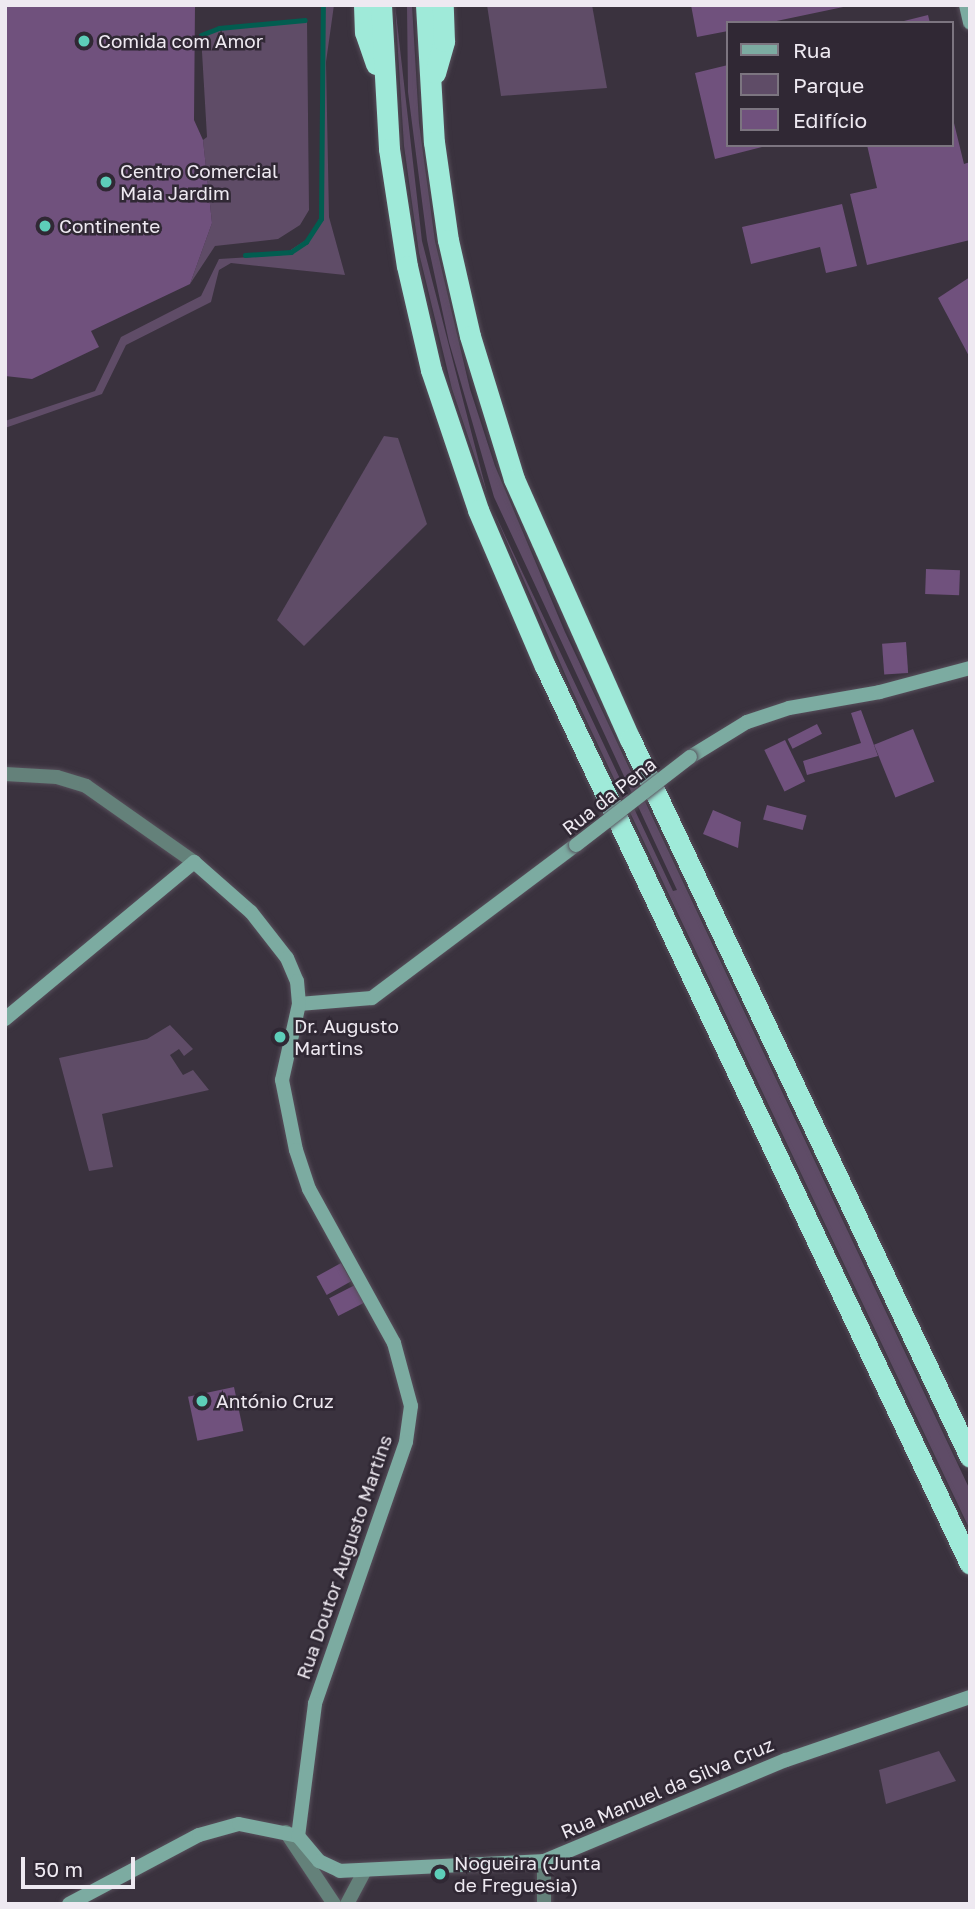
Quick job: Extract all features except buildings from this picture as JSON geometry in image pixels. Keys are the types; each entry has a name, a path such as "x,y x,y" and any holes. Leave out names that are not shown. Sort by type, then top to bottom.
{"highway":[{"path":"365,5 365,32 383,87"},
{"path":"381,5 383,87 415,308 454,444 488,536 970,1564"},
{"path":"426,5 430,92 458,288 514,479 624,726 970,1457"},
{"path":"430,92 444,41 443,5"}],"street":[{"path":"966,5 970,23"},
{"name":"Rua da Pena","path":"299,1004 372,998 690,757 736,728 779,712 970,668"},
{"name":"Rua Doutor Augusto Martins","path":"5,774 57,777 86,786 194,862 224,885 275,940 298,981 299,1004 282,1080 296,1150 309,1189 394,1343 411,1406 406,1442 315,1704 292,1834"},
{"path":"5,1019 194,862"},
{"name":"Rua Manuel da Silva Cruz","path":"292,1834 330,1868 364,1872 544,1861 786,1760 970,1697"},
{"path":"69,1904 219,1828 239,1824 292,1834 334,1904"},
{"path":"544,1861 544,1904"},
{"path":"347,1904 364,1872"}],"green space":[{"path":"323,5 334,5 326,62 329,217 345,275 231,263 219,270 211,302 126,345 102,394 5,428 5,421 95,391 121,337 201,296 219,259 283,255 312,236 323,209"},
{"path":"395,5 422,241 487,493 452,389 419,253 404,146"},
{"path":"407,5 412,5 419,123 435,241 470,389 495,466 565,632 970,1490 970,1530 572,690 493,510 673,891 677,890 494,497 449,342 427,240 408,92"},
{"path":"487,5 592,5 607,88 501,96"},
{"path":"307,21 309,210 300,225 278,239 215,246 190,284 212,223 203,140 207,137 201,35 219,28"},
{"path":"384,436 398,438 427,524 304,646 277,620"},
{"path":"170,1025 193,1049 184,1056 179,1049 170,1055 183,1075 193,1070 209,1090 102,1114 113,1167 89,1171 59,1058 147,1039"},
{"path":"939,1751 956,1781 886,1804 879,1770"}],"waterway":[{"path":"245,255 291,252 306,242 321,219 323,5"},
{"path":"201,35 219,28 305,20"}],"place":[{"name":"Comida com Amor","path":"84,41"},
{"name":"Centro Comercial Maia Jardim","path":"106,182"},
{"name":"Continente","path":"45,226"},
{"name":"Dr. Augusto Martins","path":"280,1037"},
{"name":"António Cruz","path":"202,1401"},
{"name":"Nogueira (Junta de Freguesia)","path":"440,1874"}]}
